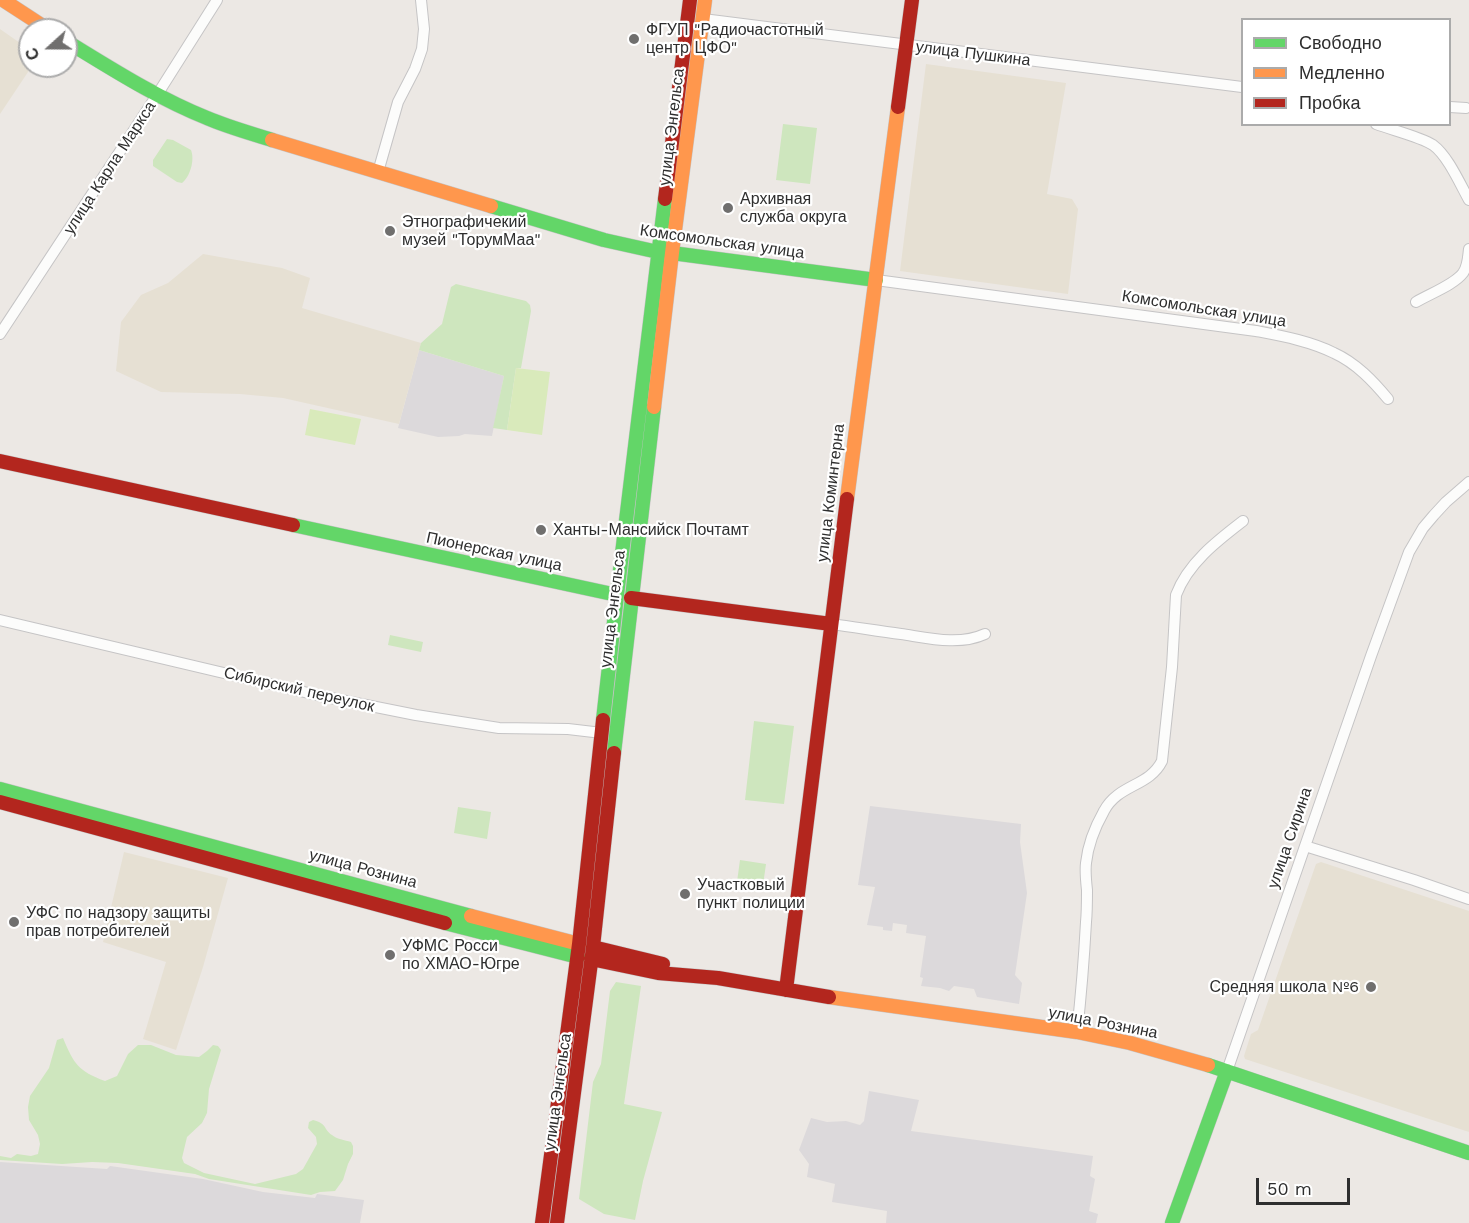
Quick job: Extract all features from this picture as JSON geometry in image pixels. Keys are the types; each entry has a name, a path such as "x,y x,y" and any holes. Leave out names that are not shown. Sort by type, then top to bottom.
{"main road":[{"path":"3,0 31,18"},
{"name":"улица Энгельса","path":"557,1223 624,596 665,253 690,0"},
{"name":"улица Энгельса","path":"665,253 705,0"},
{"name":"улица Коминтерна","path":"786,990 912,0"},
{"name":"Комсомольская улица","path":"78,48 157,95 226,126 604,240 665,253 876,280"},
{"name":"Пионерская улица","path":"0,461 624,596 831,624"},
{"name":"улица Энгельса","path":"543,1223 585,952 602,732 624,596"},
{"name":"улица Рознина","path":"0,789 369,894 478,932 585,952 658,973 718,978 1077,1032 1138,1045 1227,1071 1469,1153"},
{"name":"улица Рознина","path":"0,802 369,894"},
{"name":"улица Сирина","path":"1172,1223 1227,1071"}],"street":[{"name":"улица Карла Маркса","path":"0,334 217,0"},
{"path":"378,172 398,102 415,69 422,49 424,29 421,0"},
{"name":"улица Пушкина","path":"703,19 1241,87"},
{"path":"1451,107 1466,108"},
{"path":"1382,126 1434,146 1443,155 1469,200"},
{"path":"1416,302 1449,285 1464,273 1469,249"},
{"name":"Комсомольская улица","path":"876,280 1256,331 1285,337 1335,353 1349,361 1388,399"},
{"name":"улица Сирина","path":"1227,1071 1409,552 1434,514 1468,483"},
{"path":"1077,1032 1084,969 1087,904 1085,865 1090,841 1105,808 1113,799 1120,792 1158,770 1162,761 1172,668 1176,595 1194,564 1243,521"},
{"name":"Сибирский переулок","path":"0,620 321,696 416,716 499,728 602,732"},
{"name":"Пионерская улица","path":"831,624 941,639 965,640 985,634"},
{"path":"1305,846 1469,898"}],"shaded area":[{"path":"0,29 18,42 18,78 24,78 0,114"},
{"path":"926,64 1066,83 1047,194 1072,199 1078,209 1068,294 900,271"},
{"path":"203,254 282,268 310,278 302,308 421,343 399,424 283,398 240,394 161,392 116,371 121,322 141,295 168,283"},
{"path":"419,350 504,376 492,436 465,434 438,437 398,428"},
{"path":"870,806 1021,824 1020,842 1027,893 1015,975 1022,983 1019,1004 977,997 974,989 954,986 949,991 921,986 923,978 920,977 926,936 906,933 907,925 893,923 892,931 867,925 875,887 858,885"},
{"path":"124,852 228,878 203,967 176,1050 143,1039 166,962 103,942"},
{"name":"Средняя школа №6","path":"1321,862 1469,911 1469,1132 1245,1059 1251,1034 1258,1030 1316,864"},
{"path":"869,1091 919,1100 911,1131 1093,1156 1090,1176 1095,1179 1089,1211 1098,1214 1096,1223 886,1223 887,1211 832,1202 835,1184 807,1177 809,1164 799,1150 811,1118 827,1122 846,1121 860,1125 864,1121"},
{"path":"0,1162 107,1169 110,1166 203,1179 263,1192 315,1198 317,1194 364,1200 360,1223 0,1223"}],"green space":[{"path":"783,124 817,128 810,184 776,180"},
{"path":"167,139 191,150 191,168 182,183 153,166 153,160"},
{"path":"456,284 526,301 530,305 531,311 521,368 516,368 507,430 493,428 504,376 419,350 421,343 442,324 451,287"},
{"path":"516,368 550,372 542,435 507,430"},
{"path":"310,409 361,419 355,445 305,435"},
{"path":"390,635 423,642 421,652 388,645"},
{"path":"754,721 794,726 784,804 745,800"},
{"path":"458,807 491,812 487,839 454,833"},
{"path":"740,860 766,864 762,892 736,889"},
{"path":"616,982 641,986 624,1104 662,1112 635,1220 604,1214 579,1199 593,1082 601,1064 610,991"},
{"path":"63,1038 78,1066 105,1081 117,1076 128,1054 138,1045 151,1045 176,1055 199,1057 213,1045 218,1046 221,1050 209,1089 207,1113 202,1123 187,1137 182,1158 184,1163 204,1173 255,1184 296,1174 303,1169 317,1144 316,1137 308,1128 309,1122 313,1120 323,1125 334,1136 351,1142 353,1146 353,1154 343,1180 335,1191 311,1195 118,1163 62,1164 0,1160 0,1156 11,1158 17,1154 31,1156 38,1154 40,1144 38,1135 29,1120 30,1096 49,1068 57,1040"}],"traffic: fast":[{"path":"78,48 135,83 188,110 272,140"},
{"path":"603,720 665,199"},
{"path":"491,206 604,240 658,252"},
{"path":"672,253 876,280"},
{"path":"614,753 654,407"},
{"path":"293,525 617,595"},
{"path":"0,789 471,916"},
{"path":"445,923 578,957"},
{"path":"1208,1065 1469,1153"},
{"path":"1172,1223 1227,1071"}],"traffic: slow":[{"path":"3,0 31,18"},
{"path":"654,407 705,0"},
{"path":"847,499 898,107"},
{"path":"272,140 491,206"},
{"path":"471,916 579,944"},
{"path":"829,997 1077,1032 1130,1043 1208,1065"}],"traffic: jam":[{"path":"665,199 690,0"},
{"path":"898,107 912,0"},
{"path":"0,461 293,525"},
{"path":"786,990 847,499"},
{"path":"631,598 831,624"},
{"path":"542,1223 579,944 603,720"},
{"path":"557,1223 593,947 614,753"},
{"path":"0,802 445,923"},
{"path":"593,947 663,964"},
{"path":"591,959 658,973 718,978 829,997"}],"place":[{"name":"ФГУП \"Радиочастотный центр ЦФО\"","path":"634,39"},
{"name":"Архивная служба округа","path":"728,208"},
{"name":"Этнографичекий музей \"ТорумМаа\"","path":"390,231"},
{"name":"Ханты-Мансийск Почтамт","path":"541,530"},
{"name":"Участковый пункт полиции","path":"685,894"},
{"name":"УФС по надзору защиты прав потребителей","path":"14,922"},
{"name":"УФМС Росси по ХМАО-Югре","path":"390,955"},
{"name":"Средняя школа №6","path":"1371,987"}]}
